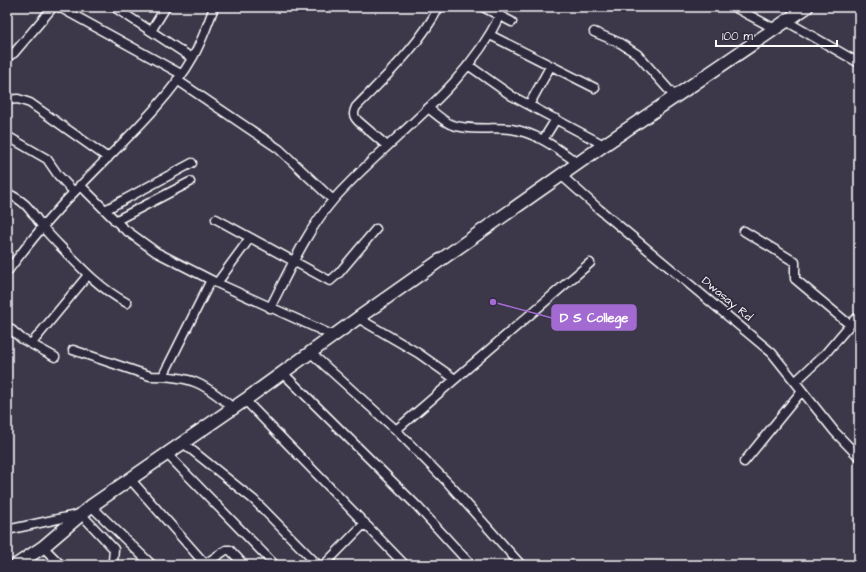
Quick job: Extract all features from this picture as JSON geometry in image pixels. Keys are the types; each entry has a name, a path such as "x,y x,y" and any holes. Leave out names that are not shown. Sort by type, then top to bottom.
{"highway":[{"path":"16,565 43,546 91,506 131,480 245,400 358,318 604,145 676,98 807,7"}],"street":[{"path":"7,57 14,53 53,7"},
{"path":"59,7 179,77 279,150 333,200"},
{"path":"114,7 192,58"},
{"path":"151,31 166,7"},
{"path":"7,272 42,226 153,110 179,77 192,58 204,34 213,7"},
{"path":"387,146 358,121 353,112 414,46 439,7"},
{"path":"483,7 512,22"},
{"path":"734,7 775,29"},
{"path":"270,308 310,233 333,200 359,172 428,108 468,66 490,35 500,15"},
{"path":"786,22 859,63"},
{"path":"594,32 620,43 633,52 676,98"},
{"path":"490,35 550,67 595,88"},
{"path":"468,66 496,87 604,145"},
{"path":"529,105 550,67"},
{"path":"7,100 18,99 30,103 108,158"},
{"path":"428,108 452,125 463,127 512,129 534,135 544,140 579,164"},
{"path":"544,140 556,119"},
{"path":"7,136 42,155 74,192"},
{"path":"105,210 192,163"},
{"name":"Dwasay Rd","path":"562,176 599,209 772,353 801,392 835,432 859,457"},
{"path":"115,221 190,182"},
{"path":"80,186 115,221 156,252 214,282 334,336"},
{"path":"7,193 23,202 33,211 42,226 88,275 108,293 127,303"},
{"path":"216,219 330,281 339,273 376,229"},
{"path":"744,231 795,262 795,279 850,324"},
{"path":"163,376 214,282 250,238"},
{"path":"396,430 590,263"},
{"path":"32,343 88,275"},
{"path":"795,382 825,354 850,324 859,317"},
{"path":"358,318 418,353 455,379"},
{"path":"7,326 22,339 32,343 55,357"},
{"path":"73,350 150,376 163,376 200,383 233,408"},
{"path":"311,353 396,430 450,486 521,565"},
{"path":"283,373 417,506 471,565"},
{"path":"744,462 801,392"},
{"path":"245,400 405,565"},
{"path":"183,443 254,500 318,565"},
{"path":"167,454 275,565"},
{"path":"131,480 206,564 226,550 230,550 244,565"},
{"path":"91,506 152,565"},
{"path":"7,530 81,514 114,549 114,565"},
{"path":"324,565 365,523"},
{"path":"43,546 61,565"}],"place":[{"name":"D S College","path":"493,302"}]}
